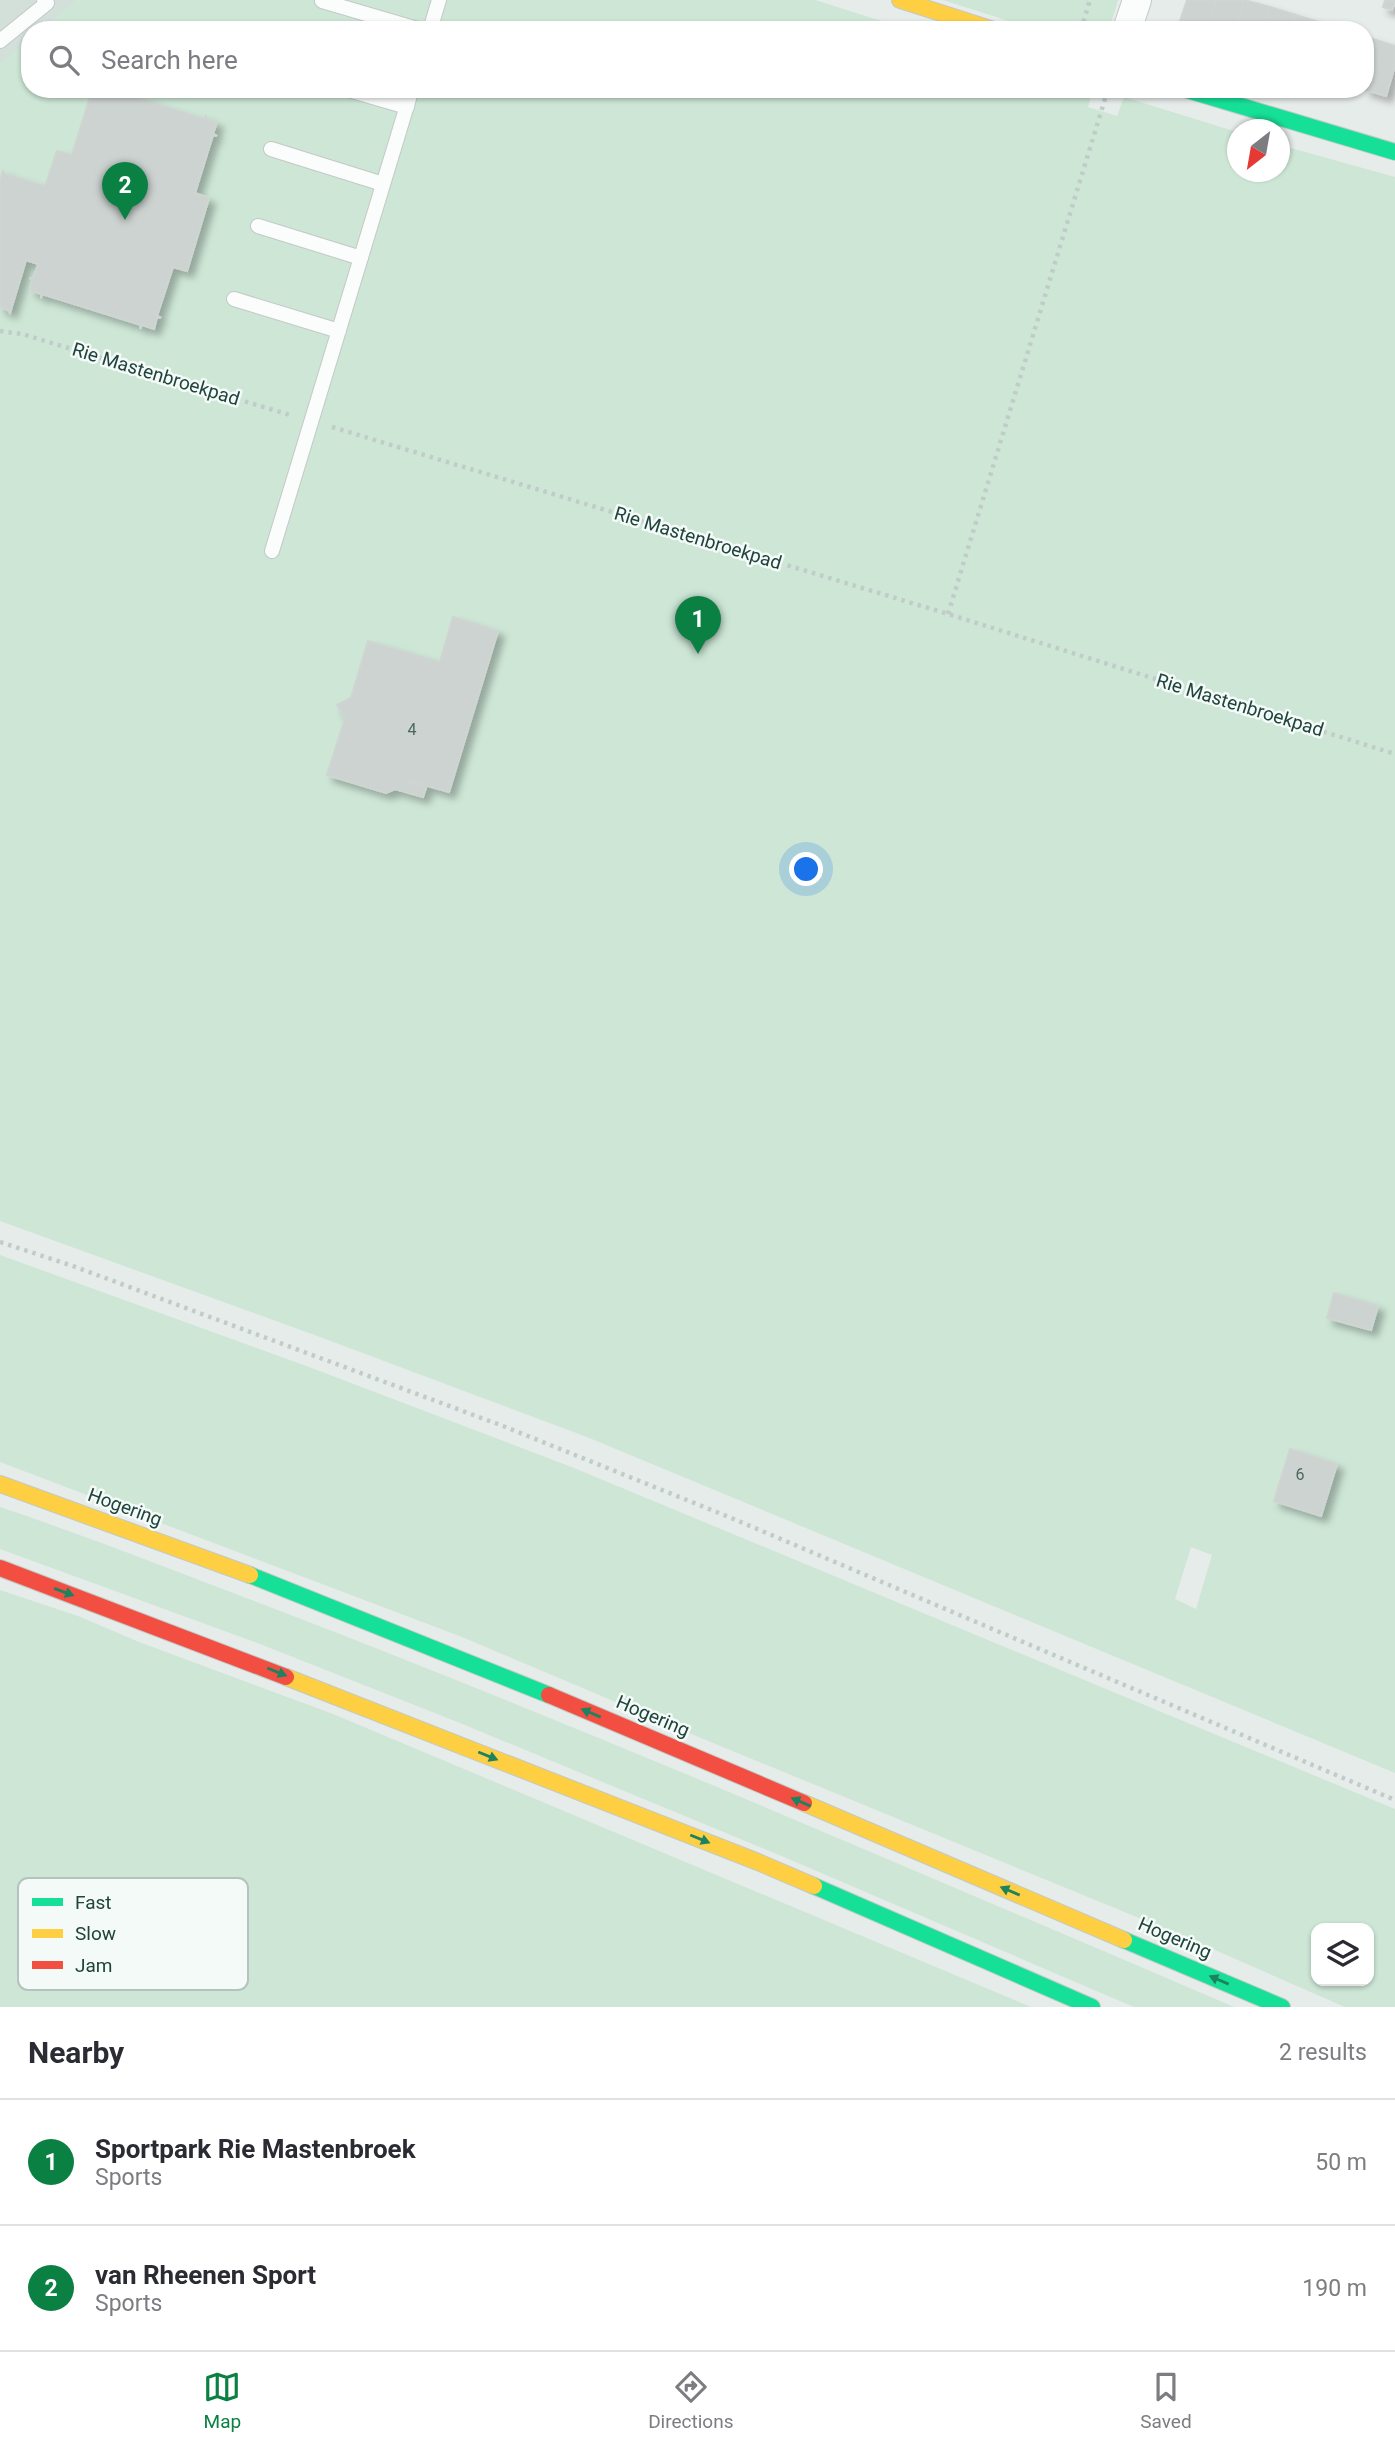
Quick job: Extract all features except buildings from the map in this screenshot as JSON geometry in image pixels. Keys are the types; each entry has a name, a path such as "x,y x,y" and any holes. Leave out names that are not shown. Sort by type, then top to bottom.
{"main road":[{"path":"900,0 966,21"},
{"path":"1214,98 1395,152"},
{"name":"Hogering","path":"0,1484 236,1570 568,1703 1282,2007"},
{"path":"0,1568 206,1645 758,1862 1092,2007"}],"street":[{"path":"1130,21 1136,0"}],"lane":[{"path":"25,21 47,3 44,0"},
{"path":"433,21 439,0"},
{"path":"323,1 391,21"},
{"path":"0,41 21,24"},
{"path":"376,98 407,107"},
{"path":"272,551 410,98"},
{"path":"271,149 383,184"},
{"path":"258,226 361,258"},
{"path":"234,299 339,331"}],"path":[{"path":"1084,21 1090,0"},
{"path":"948,614 1105,98"},
{"name":"Rie Mastenbroekpad","path":"0,331 22,334 948,614 1395,754"},
{"path":"0,1242 73,1266 503,1426 729,1517 1395,1800"}],"shaded area":[{"path":"0,0 77,0 52,21 21,21 21,46 0,64"}],"green space":[{"path":"77,0 815,0 882,21 52,21"},
{"path":"943,0 1118,0 1112,21 1009,21"},
{"path":"21,46 21,98 1090,98 1088,107 1117,116 1124,98 1127,98 1227,129 1227,182 1290,182 1290,148 1395,177 1395,1773 587,1437 0,1221 0,64","holes":["1191,1547 1212,1555 1196,1609 1175,1599"]},
{"path":"0,1255 309,1367 574,1468 1395,1809 1395,2007 1345,2007 1183,1936 462,1637 0,1462"},
{"path":"0,1507 188,1576 536,1712 1234,2007 1134,2007 784,1857 460,1723 260,1644 0,1549"},
{"path":"0,1590 78,1616 139,1642 333,1714 1031,2007 0,2007"}],"traffic: fast":[{"path":"1214,98 1395,152"},
{"path":"250,1575 549,1695"},
{"path":"814,1886 1092,2007"},
{"path":"1124,1940 1282,2007"}],"traffic: slow":[{"path":"900,0 966,21"},
{"path":"0,1484 250,1575"},
{"path":"286,1677 814,1886"},
{"path":"804,1803 1124,1940"}],"traffic: jam":[{"path":"0,1568 286,1677"},
{"path":"549,1695 804,1803"}],"place":[{"name":"van Rheenen Sport","path":"125,220"},
{"name":"Sportpark Rie Mastenbroek","path":"698,654"}]}
